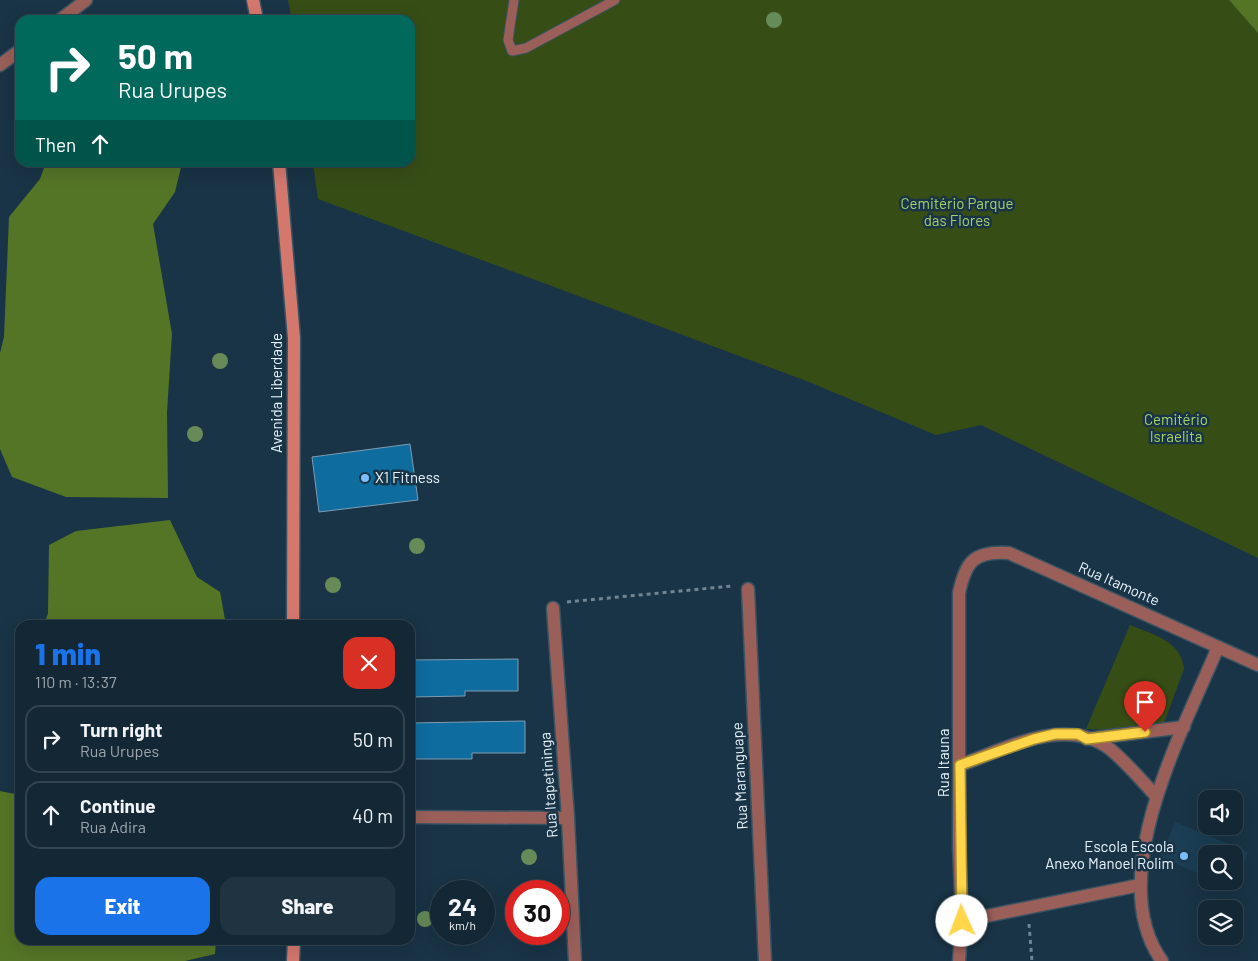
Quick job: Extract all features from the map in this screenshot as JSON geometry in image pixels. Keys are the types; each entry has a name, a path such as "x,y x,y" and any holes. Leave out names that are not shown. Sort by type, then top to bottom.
{"main road":[{"path":"253,0 255,15"},
{"name":"Avenida Liberdade","path":"279,167 294,338 293,620"},
{"path":"294,945 294,961"}],"street":[{"path":"66,15 86,0"},
{"path":"0,65 15,54"},
{"name":"Rua Itamonte","path":"968,565 980,555 992,552 1009,552 1258,665"},
{"name":"Rua Itauna","path":"959,961 962,921 959,594 968,565"},
{"name":"Rua Maranguape","path":"748,589 765,961"},
{"name":"Rua Itapetininga","path":"552,608 568,818 575,961"},
{"path":"1162,961 1156,953 1142,918 1140,885 1145,844 1156,796 1218,647"},
{"path":"1087,739 1184,728"},
{"path":"960,765 1034,739 1055,734 1078,734 1108,748 1131,768 1156,796"},
{"path":"415,817 568,818"},
{"path":"962,921 1140,885"}],"lane":[{"path":"514,0 508,40 512,51 526,48 615,0"}],"path":[{"path":"552,608 560,603 728,585 748,589"},
{"path":"1027,908 1032,961"}],"shaded area":[{"name":"Escola Escola Anexo Manoel Rolim","path":"1175,822 1198,831 1198,835 1207,835 1231,845 1198,845 1198,873 1161,857"},
{"name":"Escola Escola Anexo Manoel Rolim","path":"1243,850 1248,852 1243,865"}],"green space":[{"name":"Cemitério Parque das Flores","path":"288,0 1229,0 1258,33 1258,558 981,425 936,435 809,382 318,199 314,167 415,167 415,15 291,15"},
{"path":"1229,0 1258,0 1258,33"},
{"path":"181,167 175,192 153,224 172,334 167,412 168,498 66,497 12,477 0,449 0,353 4,337 9,217 40,179 44,168"},
{"path":"170,520 197,577 220,592 225,620 46,620 48,613 49,545 76,531"},
{"path":"1130,625 1172,645 1182,659 1184,669 1164,723 1149,731 1086,729"},
{"path":"0,791 15,794 15,945 216,945 215,954 185,961 0,961"}],"building":[{"name":"X1 Fitness","path":"410,444 418,500 319,512 312,457"},
{"path":"518,659 518,691 465,691 465,696 415,697 415,660"},
{"path":"525,721 525,753 472,753 472,759 415,759 415,723"}],"place":[{"name":"X1 Fitness","path":"365,478"},
{"name":"Escola Escola Anexo Manoel Rolim","path":"1184,856"}],"route":[{"path":"962,921 959,846 960,765 1034,739 1055,734 1078,734 1087,739 1145,732"}],"park label":[{"name":"Cemitério Israelita","path":"1176,428"}]}
